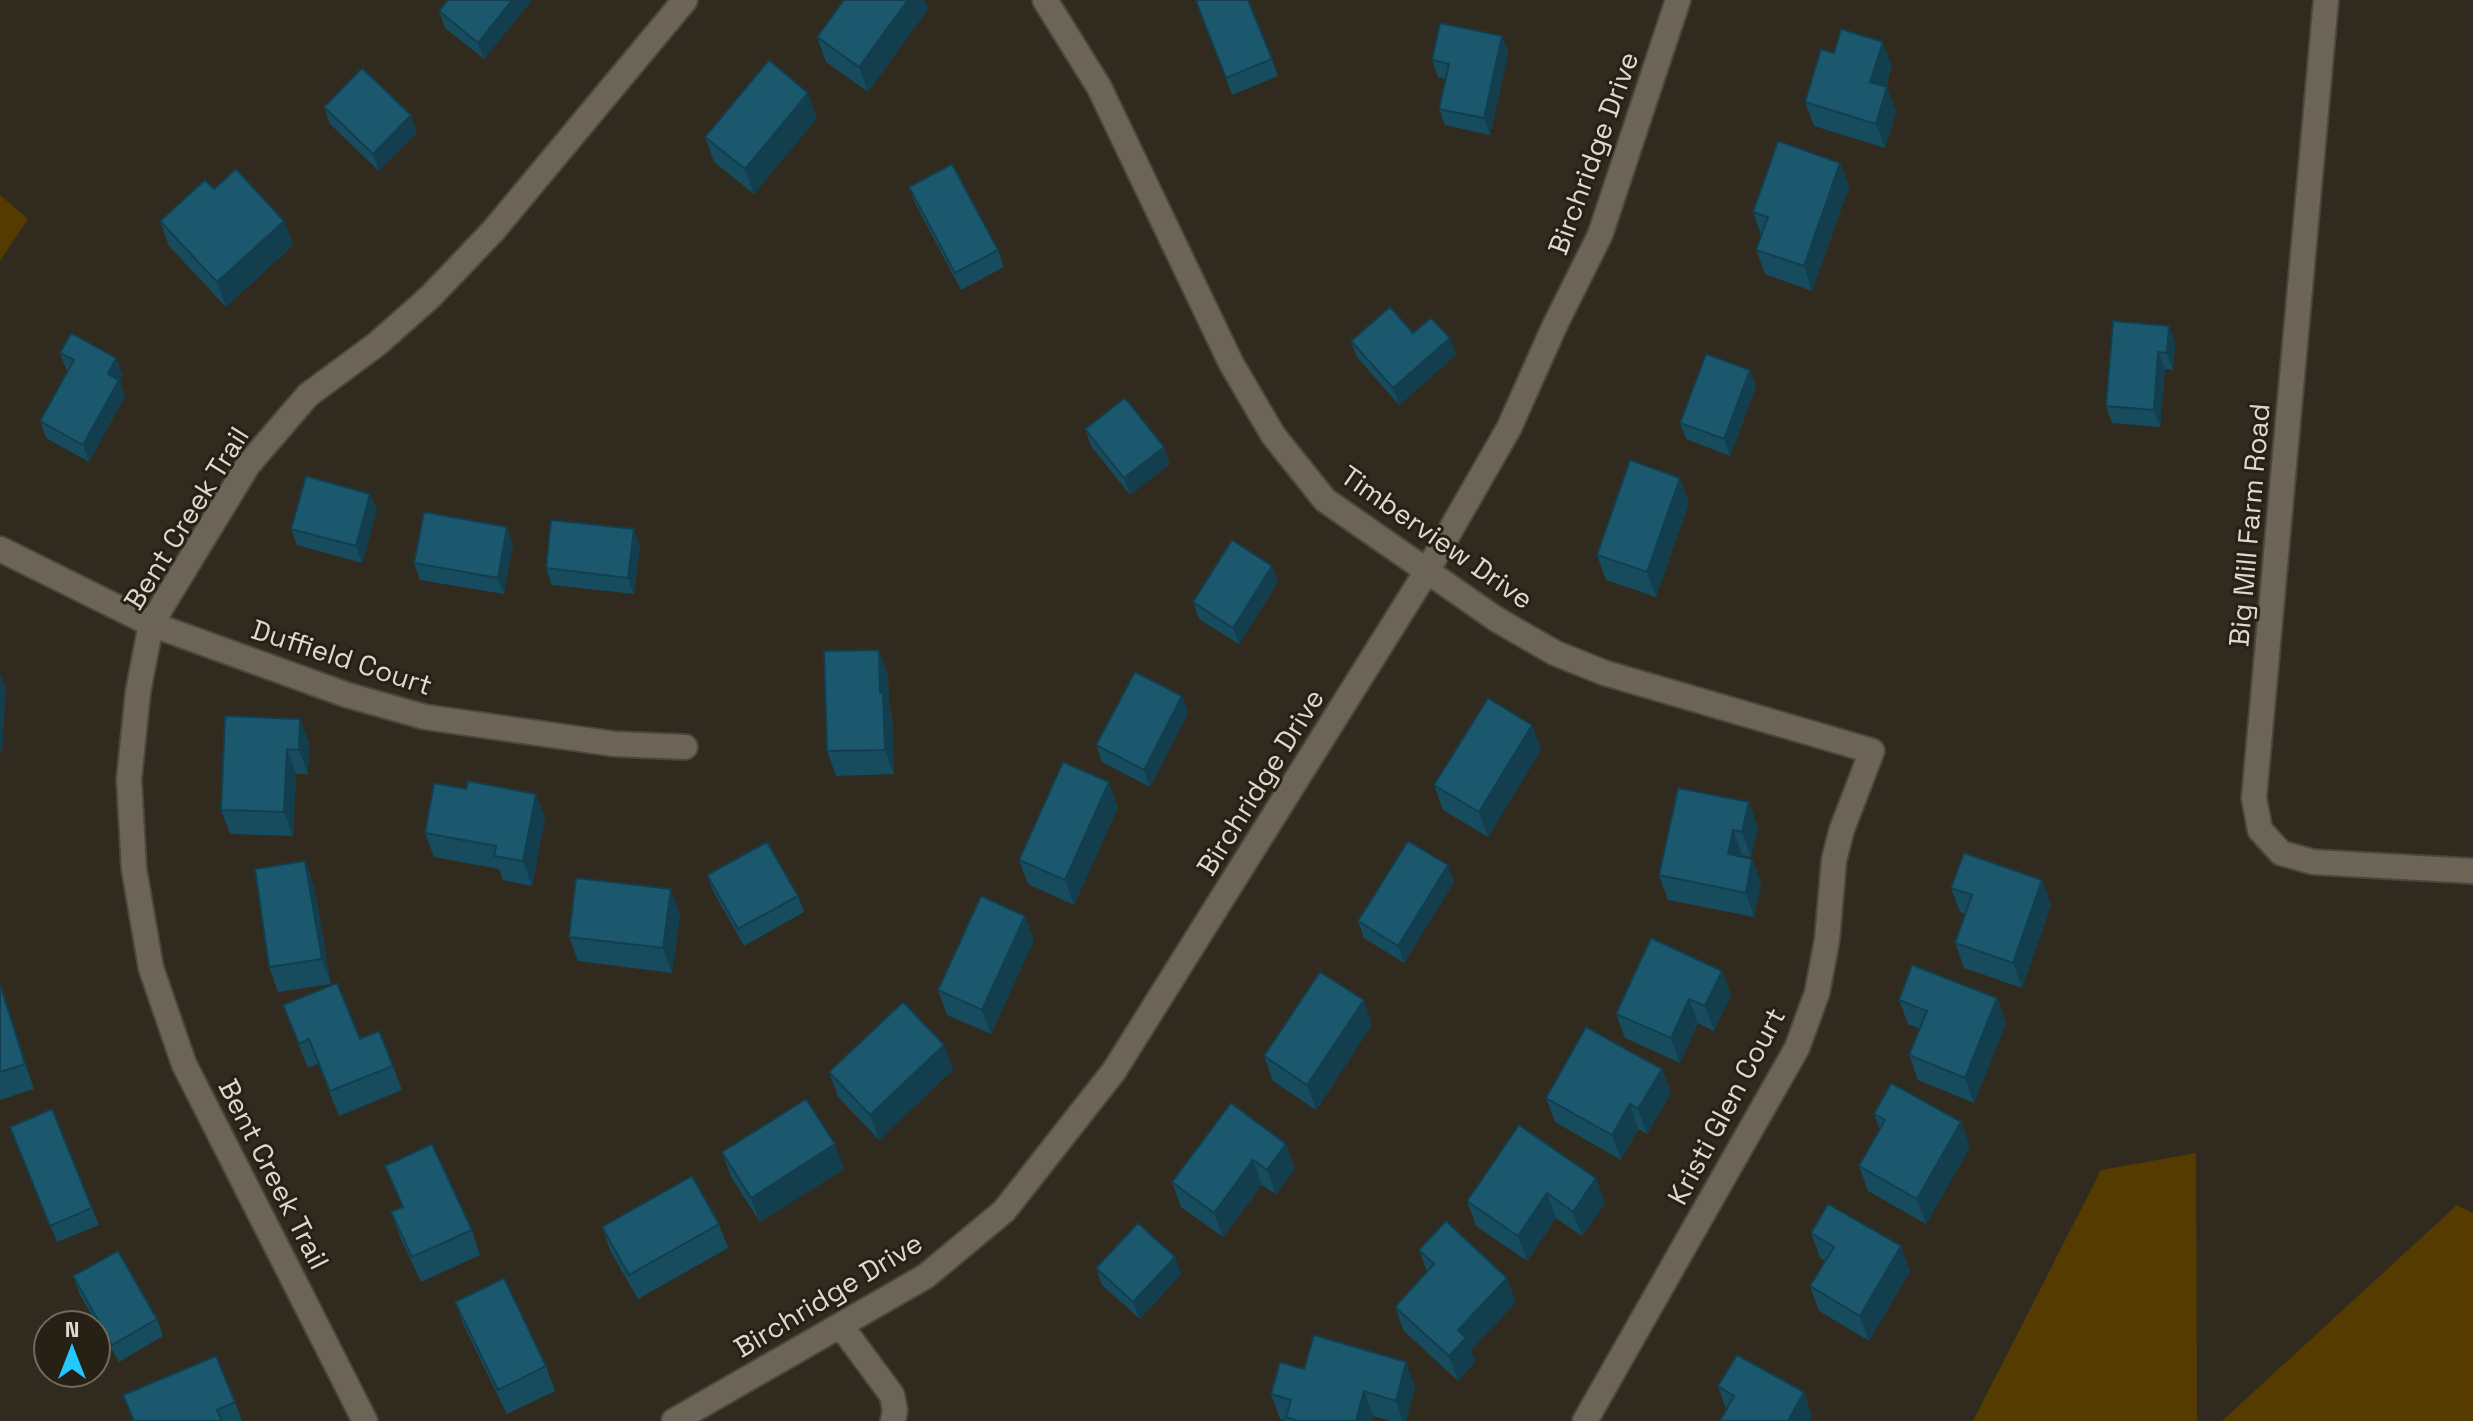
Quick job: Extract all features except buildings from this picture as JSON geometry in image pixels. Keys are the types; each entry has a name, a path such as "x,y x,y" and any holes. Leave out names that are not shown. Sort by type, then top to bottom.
{"street":[{"name":"Bent Creek Trail","path":"365,1421 184,1064 151,968 134,869 129,779 138,692 151,624 248,465 308,395 377,344 430,297 493,231 685,0"},
{"name":"Timberview Drive","path":"1045,0 1099,87 1231,363 1273,435 1325,500 1496,619 1555,653 1592,668 1872,751"},
{"name":"Birchridge Drive","path":"674,1421 926,1276 1004,1211 1114,1071 1427,571 1509,428 1600,235 1678,0"},
{"name":"Big Mill Farm Road","path":"2326,0 2254,798 2260,830 2281,853 2313,862 2473,871"},
{"name":"Duffield Court","path":"0,549 151,624 347,695 425,717 615,744 685,747"},
{"name":"Kristi Glen Court","path":"1585,1421 1797,1048 1817,993 1827,940 1834,860 1842,829 1872,751"},
{"path":"841,1326 892,1395 895,1410 893,1421"}],"shaded area":[{"path":"0,195 28,219 0,261"},
{"path":"2196,1153 2197,1421 1973,1421 2101,1170"},
{"path":"2457,1205 2473,1213 2473,1421 2222,1421"}]}
